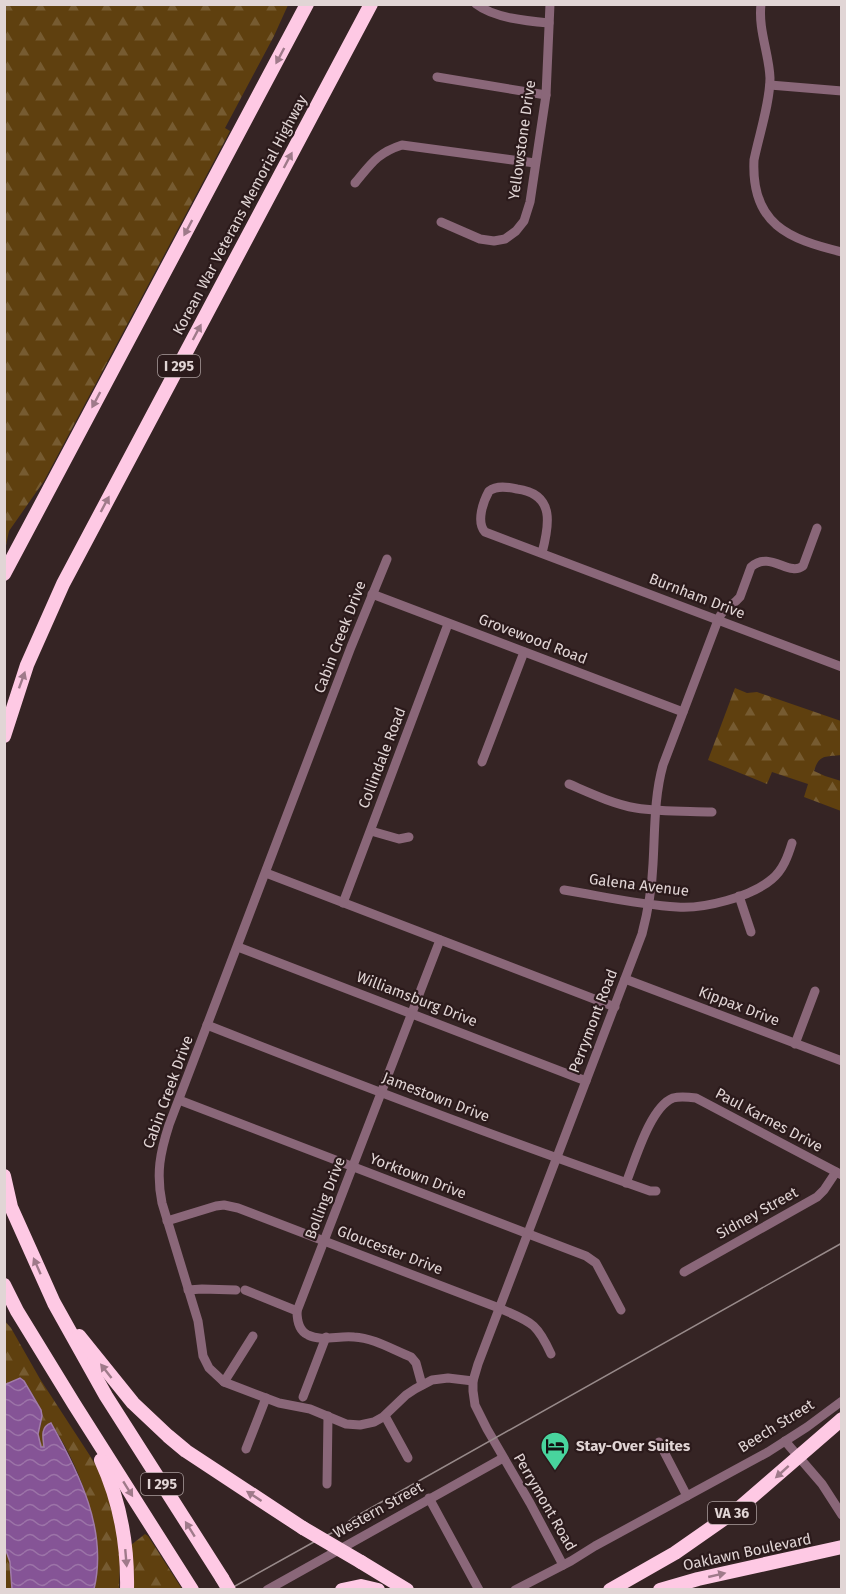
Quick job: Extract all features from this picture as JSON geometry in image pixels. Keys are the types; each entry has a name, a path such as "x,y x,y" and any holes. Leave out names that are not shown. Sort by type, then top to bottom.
{"highway":[{"path":"4,574 307,4"},
{"name":"Korean War Veterans Memorial Highway","path":"4,736 27,665 63,584 371,4"},
{"name":"I 295","path":"4,1176 11,1207 54,1303 87,1364 225,1584"},
{"name":"I 295","path":"4,1285 17,1311 74,1404 192,1590"},
{"path":"54,1303 122,1391 186,1451 303,1528 407,1590"},
{"path":"74,1404 101,1459 113,1490 123,1530 127,1590"},
{"name":"VA 36","path":"610,1590 655,1565 738,1509 842,1419"},
{"name":"Oaklawn Boulevard","path":"660,1590 728,1572 814,1555 842,1547"},
{"path":"814,1555 842,1557"},
{"path":"342,1590 361,1586 378,1590"}],"street":[{"path":"476,4 482,10 521,20 549,23"},
{"name":"Yellowstone Drive","path":"441,222 480,239 494,241 505,239 516,231 524,220 530,202 546,95 550,4"},
{"path":"761,4 760,23 769,64 770,85 754,160 754,182 759,200 770,218 785,233 809,244 842,252"},
{"path":"437,77 546,95"},
{"path":"770,85 842,92"},
{"path":"355,183 378,156 388,149 402,145 535,163"},
{"name":"Burnham Drive","path":"542,553 548,518 539,498 520,489 496,487 489,491 480,522 485,532 842,667"},
{"name":"Perrymont Road","path":"563,1565 475,1405 473,1381 642,934 653,867 658,782 718,620 723,610 740,597 751,567 754,565 770,561 796,570 801,568 817,528"},
{"name":"Cabin Creek Drive","path":"387,559 161,1149 159,1190 198,1321 203,1356 208,1368 224,1382 279,1403 310,1409 346,1424 360,1425 374,1422 385,1416 406,1395 440,1378 473,1381"},
{"name":"Grovewood Road","path":"372,594 683,712"},
{"name":"Collindale Road","path":"343,903 448,624"},
{"path":"482,762 524,652"},
{"path":"569,784 623,805 655,810 712,812"},
{"path":"371,831 399,839 409,837"},
{"name":"Galena Avenue","path":"564,890 648,904 676,907 700,906 739,896 772,879 784,865 792,843"},
{"path":"266,873 615,1007"},
{"path":"739,896 751,932"},
{"name":"Bolling Drive","path":"297,1311 442,941"},
{"name":"Williamsburg Drive","path":"238,947 585,1081"},
{"name":"Kippax Drive","path":"625,979 842,1061"},
{"path":"795,1044 815,991"},
{"name":"Jamestown Drive","path":"207,1025 557,1158 626,1183 656,1191"},
{"name":"Paul Karnes Drive","path":"626,1183 653,1116 663,1104 673,1098 684,1097 696,1098 839,1173"},
{"name":"Yorktown Drive","path":"179,1100 586,1256 596,1263 621,1310"},
{"name":"Sidney Street","path":"684,1272 817,1197 839,1173"},
{"name":"Gloucester Drive","path":"167,1221 216,1206 232,1206 499,1308 534,1325 551,1354"},
{"path":"189,1290 202,1288 240,1290 297,1311 298,1323 309,1336 355,1336 411,1357 417,1363 423,1385"},
{"path":"224,1382 253,1336"},
{"path":"303,1397 326,1337"},
{"path":"246,1449 266,1398"},
{"name":"Beech Street","path":"516,1590 785,1442 842,1401"},
{"path":"327,1484 328,1416"},
{"path":"385,1416 408,1458"},
{"path":"659,1442 687,1496"},
{"path":"785,1442 827,1491 842,1515"},
{"name":"Western Street","path":"267,1590 503,1458"},
{"path":"429,1498 479,1590"}],"green space":[{"path":"5,4 288,5 225,128 230,131 44,481 9,531 5,550"},
{"path":"735,688 747,693 757,692 841,721 841,755 821,759 814,771 841,781 841,811 804,797 808,784 772,772 767,784 708,760"},
{"path":"4,1320 100,1474 118,1532 119,1589 94,1589 97,1567 93,1524 81,1481 62,1441 51,1423 44,1430 44,1447 41,1447 39,1435 42,1415 34,1397 20,1378 5,1385"},
{"path":"145,1534 182,1589 132,1589 131,1545"},
{"path":"4,1545 10,1562 12,1589 5,1589"}],"water":[{"path":"20,1378 41,1410 38,1434 41,1447 44,1447 45,1427 51,1423 81,1482 94,1524 97,1545 94,1589 12,1589 10,1562 4,1545 4,1385"}],"railway":[{"path":"228,1590 842,1243"}],"place":[{"name":"Stay-Over Suites","path":"555,1472"}]}
